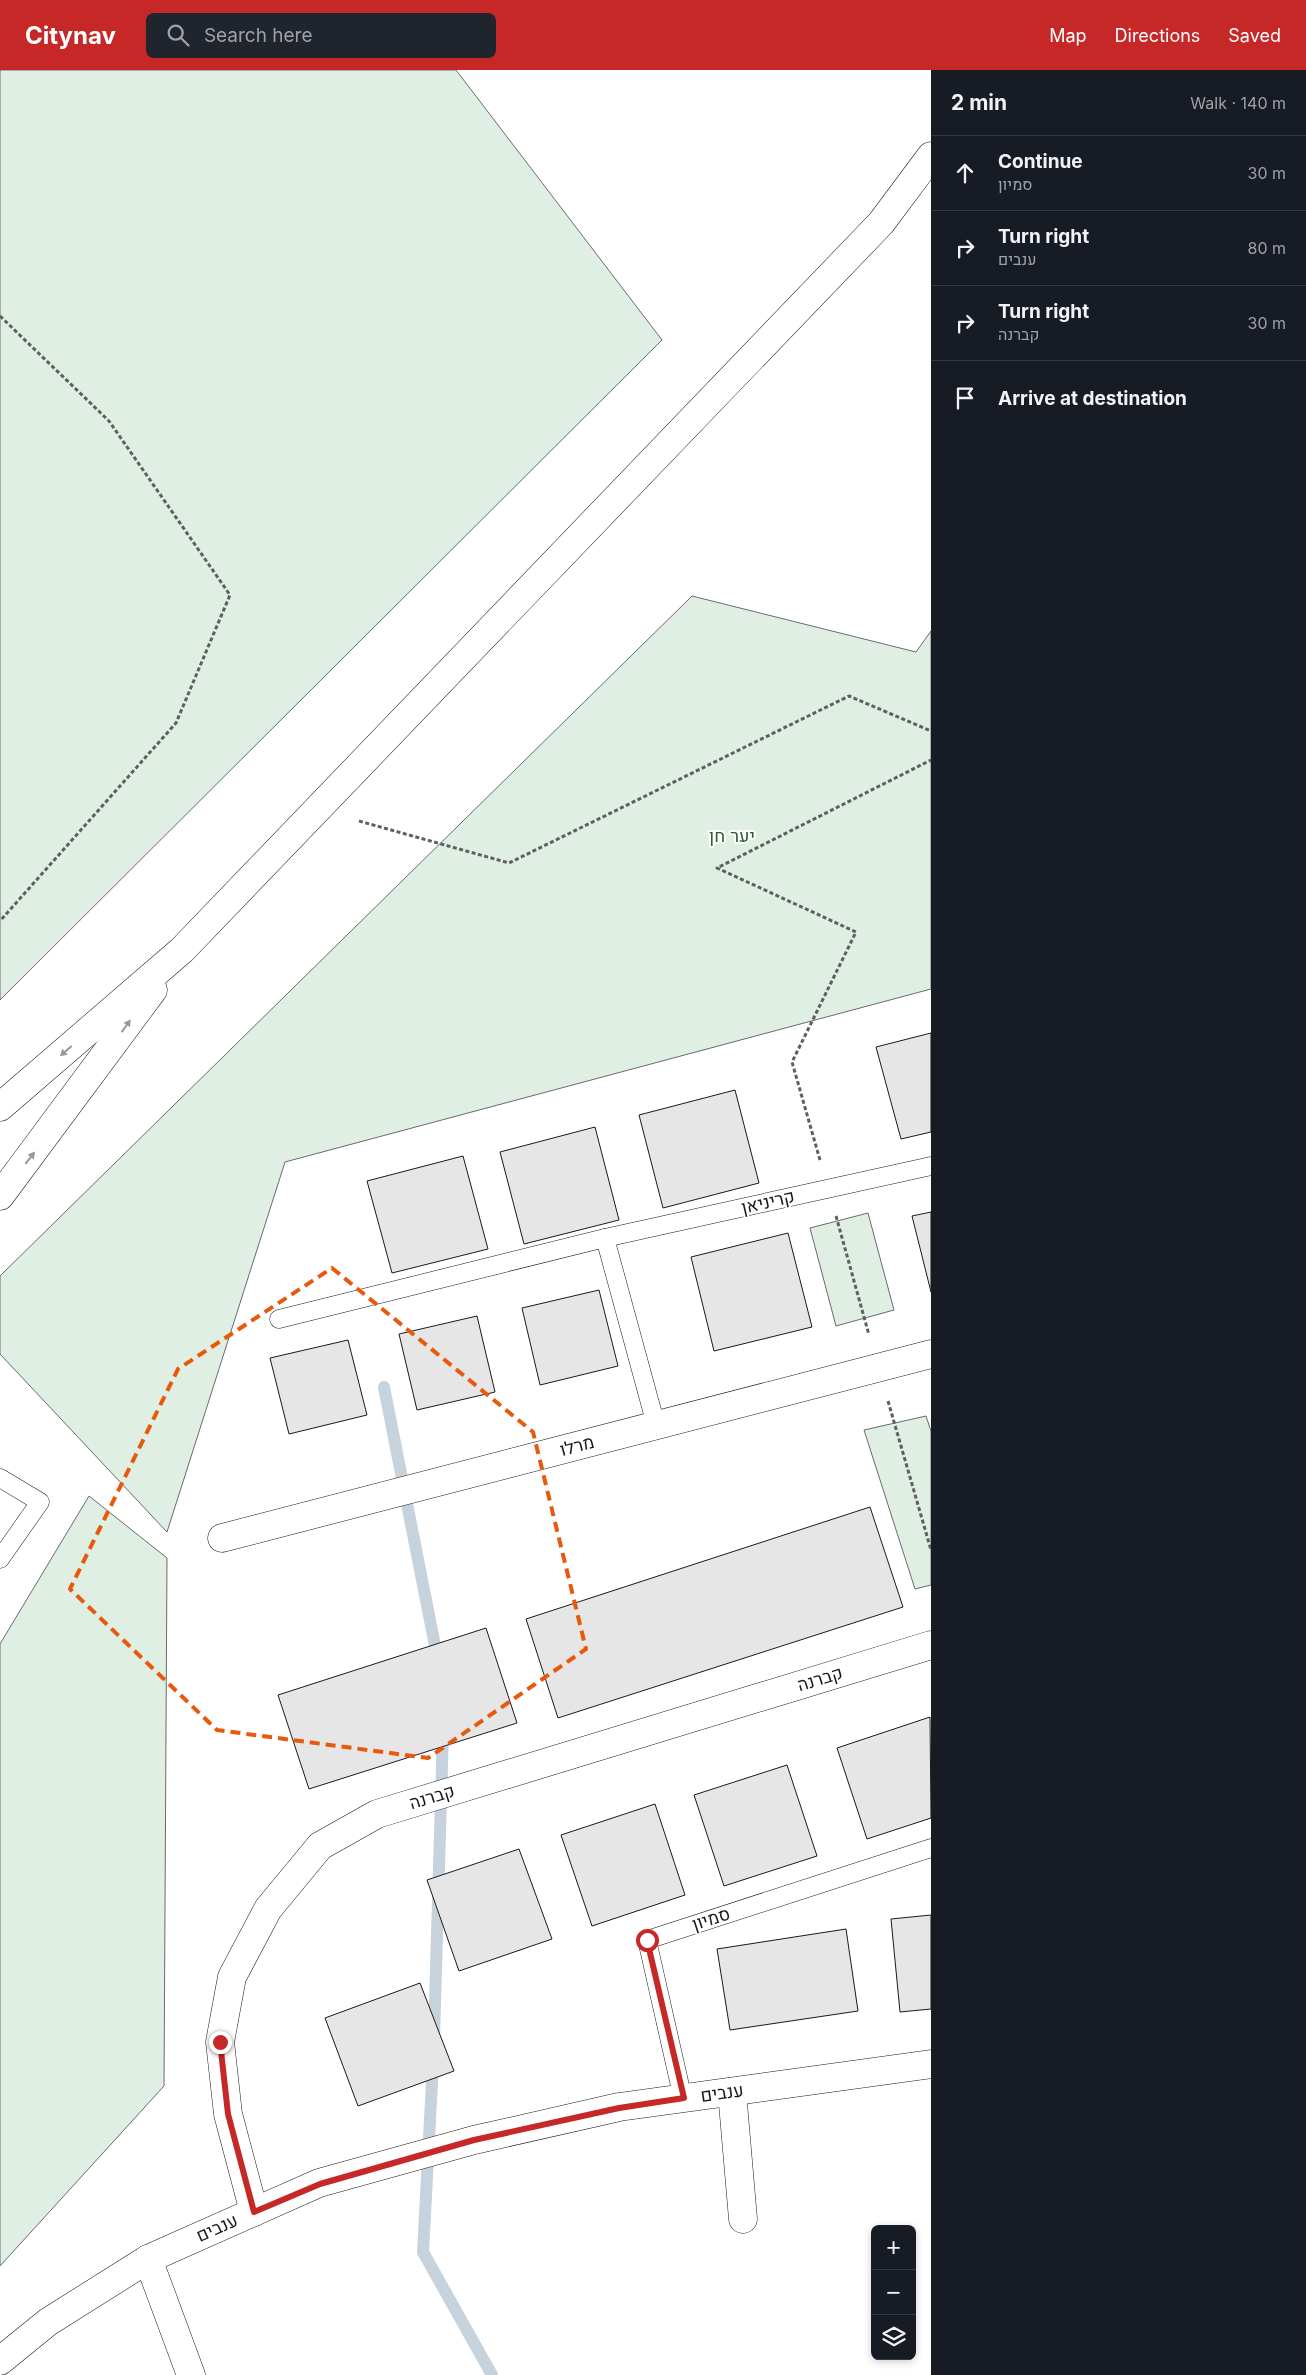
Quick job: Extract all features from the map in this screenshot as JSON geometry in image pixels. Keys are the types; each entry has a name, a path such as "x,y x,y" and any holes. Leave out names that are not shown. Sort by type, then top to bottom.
{"street":[{"path":"0,1108 182,950 881,223 931,156"},
{"path":"0,1196 182,950"},
{"name":"מרלו","path":"222,1538 931,1354"},
{"name":"קברנה","path":"254,2212 228,2114 220,2042 232,1977 268,1909 320,1846 377,1814 931,1645"},
{"name":"ענבים","path":"0,2361 48,2322 148,2259 320,2184 474,2140 619,2108 931,2064"},
{"path":"732,2092 743,2219"},
{"path":"148,2259 191,2375"}],"lane":[{"name":"קריניאן","path":"279,1320 604,1238 931,1166"},
{"path":"604,1238 656,1425"},
{"path":"0,1478 40,1502 0,1559"},
{"name":"סמיון","path":"684,2098 647,1940 931,1848"}],"path":[{"path":"0,316 108,421 230,595 176,723 0,920"},
{"path":"359,821 508,863 849,696 931,731"},
{"path":"931,760 717,868 856,932 792,1062 931,1550"}],"highlighted area":[{"path":"332,1268 533,1432 586,1649 428,1758 217,1730 70,1589 178,1369"}],"green space":[{"path":"0,70 456,70 662,340 0,1000"},
{"name":"יער חן","path":"692,596 916,652 931,631 931,989 285,1162 167,1532 0,1354 0,1276"},
{"path":"868,1213 894,1310 836,1326 810,1228"},
{"path":"926,1416 931,1431 931,1585 915,1589 864,1430"},
{"path":"89,1496 167,1558 164,2086 0,2266 0,1644"}],"building":[{"path":"931,1033 931,1132 901,1139 876,1047"},
{"path":"735,1090 759,1183 663,1208 639,1115"},
{"path":"595,1127 619,1220 524,1244 500,1152"},
{"path":"463,1156 488,1249 392,1273 367,1181"},
{"path":"931,1212 931,1292 912,1216"},
{"path":"788,1233 812,1327 714,1351 691,1257"},
{"path":"599,1290 618,1366 540,1385 522,1308"},
{"path":"477,1316 495,1392 417,1410 399,1334"},
{"path":"348,1340 367,1415 289,1434 270,1358"},
{"path":"870,1507 903,1607 558,1718 526,1619"},
{"path":"486,1628 517,1723 309,1789 278,1695"},
{"path":"930,1717 931,1818 867,1839 837,1748"},
{"path":"787,1765 817,1856 724,1886 694,1795"},
{"path":"655,1804 685,1895 592,1926 561,1835"},
{"path":"519,1849 552,1939 459,1971 427,1880"},
{"path":"931,1915 931,2009 900,2012 891,1919"},
{"path":"846,1929 858,2011 730,2030 717,1949"},
{"path":"420,1983 454,2071 358,2106 325,2018"}],"waterway":[{"path":"384,1387 438,1661"},
{"path":"434,2038 443,1731"},
{"path":"433,2063 423,2252 492,2375"}],"route":[{"path":"220,2042 228,2114 254,2212 320,2184 474,2140 619,2108 684,2098 647,1940"}]}
